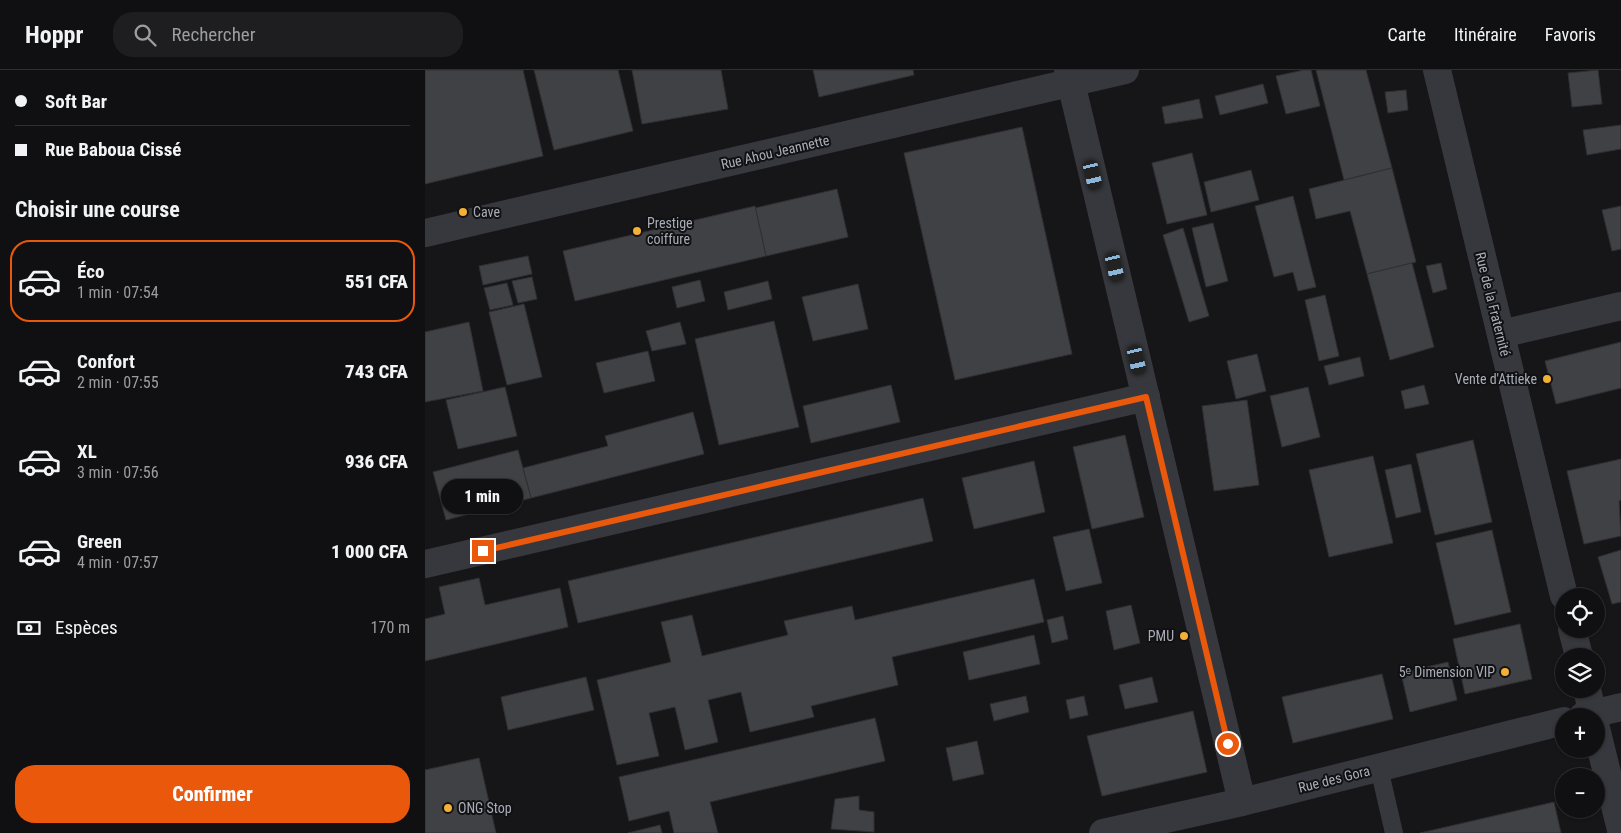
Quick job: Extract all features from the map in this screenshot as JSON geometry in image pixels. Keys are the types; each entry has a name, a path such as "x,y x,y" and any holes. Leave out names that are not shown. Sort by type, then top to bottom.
{"street":[{"name":"Rue Ahou Jeannette","path":"425,233 1070,76 1125,70"},
{"name":"Rue de la Fraternité","path":"1437,70 1562,588"},
{"path":"1070,76 1242,802"},
{"path":"1501,334 1621,306"},
{"path":"425,564 1146,397"},
{"path":"1605,710 1621,707"},
{"name":"Rue des Gora","path":"1103,833 1242,802 1555,723"},
{"path":"1602,758 1621,830"}],"lane":[{"path":"1379,768 1394,833"}],"building":[{"path":"425,70 523,70 543,156 425,184"},
{"path":"534,70 618,70 633,131 554,150"},
{"path":"632,70 721,70 728,109 642,124"},
{"path":"813,70 913,70 914,75 819,97"},
{"path":"1311,70 1320,106 1286,114 1276,76"},
{"path":"1316,70 1366,70 1392,168 1344,180"},
{"path":"1598,70 1602,104 1572,107 1568,73"},
{"path":"1263,84 1268,103 1220,115 1215,96"},
{"path":"1406,90 1408,110 1388,113 1385,92"},
{"path":"1199,99 1203,118 1165,124 1162,107"},
{"path":"1621,125 1621,149 1587,155 1583,130"},
{"path":"1022,127 1072,354 955,380 904,153"},
{"path":"1192,153 1207,215 1167,224 1152,163"},
{"path":"1392,168 1416,262 1367,274 1350,211 1316,219 1309,189"},
{"path":"1251,170 1259,200 1211,212 1204,182"},
{"path":"837,189 848,237 766,256 755,208"},
{"path":"1293,196 1316,287 1298,291 1293,272 1274,277 1255,206"},
{"path":"755,206 766,256 575,301 563,251"},
{"path":"1621,206 1621,249 1612,251 1602,210"},
{"path":"1213,223 1228,281 1206,287 1192,228"},
{"path":"1183,228 1209,316 1189,322 1163,235"},
{"path":"528,256 532,274 483,285 479,266"},
{"path":"1412,263 1434,347 1390,360 1367,274"},
{"path":"1441,263 1447,289 1433,293 1426,266"},
{"path":"532,277 537,299 518,303 512,281"},
{"path":"700,280 705,301 677,308 672,287"},
{"path":"768,281 772,299 728,310 724,292"},
{"path":"507,283 513,305 490,310 484,288"},
{"path":"858,284 868,329 813,341 802,297"},
{"path":"1325,295 1339,356 1319,361 1305,300"},
{"path":"524,304 542,377 507,385 489,312"},
{"path":"774,321 799,427 719,445 695,339"},
{"path":"469,322 483,391 425,402 425,332"},
{"path":"680,322 686,344 652,351 646,331"},
{"path":"1621,342 1621,388 1556,404 1545,361"},
{"path":"648,351 655,381 604,393 596,363"},
{"path":"1257,354 1266,391 1236,399 1227,361"},
{"path":"1360,357 1364,376 1329,385 1324,366"},
{"path":"891,385 900,422 811,443 803,406"},
{"path":"1424,385 1429,404 1405,409 1401,391"},
{"path":"505,387 517,436 458,449 446,400"},
{"path":"1308,387 1320,437 1282,447 1270,396"},
{"path":"1247,400 1259,485 1214,491 1202,406"},
{"path":"693,412 704,454 531,498 523,468 608,446 605,436"},
{"path":"1125,435 1144,517 1092,529 1073,447"},
{"path":"1473,440 1492,522 1435,535 1416,454"},
{"path":"518,450 531,498 446,520 433,472"},
{"path":"1373,456 1393,543 1329,557 1309,470"},
{"path":"1621,459 1621,500 1619,501 1621,536 1584,544 1567,471"},
{"path":"1034,461 1045,512 974,529 962,478"},
{"path":"1411,464 1421,512 1396,518 1385,470"},
{"path":"923,498 933,541 578,623 568,581"},
{"path":"1089,529 1102,583 1066,591 1053,537"},
{"path":"1492,530 1511,612 1455,625 1436,543"},
{"path":"1621,550 1621,602 1612,604 1598,557"},
{"path":"479,578 485,605 560,588 568,627 425,661 425,619 445,614 439,587"},
{"path":"1034,579 1044,622 892,657 898,685 811,706 814,717 750,732 741,692 708,700 718,742 685,750 675,707 649,713 659,756 617,765 597,680 671,662 661,622 692,615 702,656 788,635 784,621 852,606 855,620"},
{"path":"1131,605 1140,643 1114,650 1106,611"},
{"path":"1063,616 1068,639 1052,643 1047,620"},
{"path":"1520,624 1532,679 1465,694 1453,639"},
{"path":"1034,635 1040,664 969,680 963,652"},
{"path":"1448,662 1457,700 1410,712 1401,673"},
{"path":"1382,674 1393,719 1293,743 1282,697"},
{"path":"586,677 594,710 508,730 501,697"},
{"path":"1152,677 1158,702 1125,709 1119,685"},
{"path":"1026,696 1029,712 994,721 990,704"},
{"path":"1084,696 1088,715 1070,719 1066,700"},
{"path":"1193,711 1207,772 1102,796 1087,736"},
{"path":"875,718 885,761 710,802 718,833 674,833 669,811 629,821 619,777"},
{"path":"977,741 984,774 953,781 946,748"},
{"path":"479,758 496,833 425,833 425,770"},
{"path":"859,796 859,810 874,812 874,832 831,829 835,799"},
{"path":"1554,802 1555,818 1558,818 1561,833 1420,833"},
{"path":"660,825 662,833 628,833"}],"place":[{"name":"Cave","path":"463,212"},
{"name":"Prestige coiffure","path":"637,231"},
{"name":"Vente d'Attieke","path":"1547,379"},
{"name":"PMU","path":"1184,636"},
{"name":"5ᵉ Dimension VIP","path":"1505,672"},
{"name":"ONG Stop","path":"448,808"}],"route":[{"path":"483,551 1146,397 1228,744"}]}
